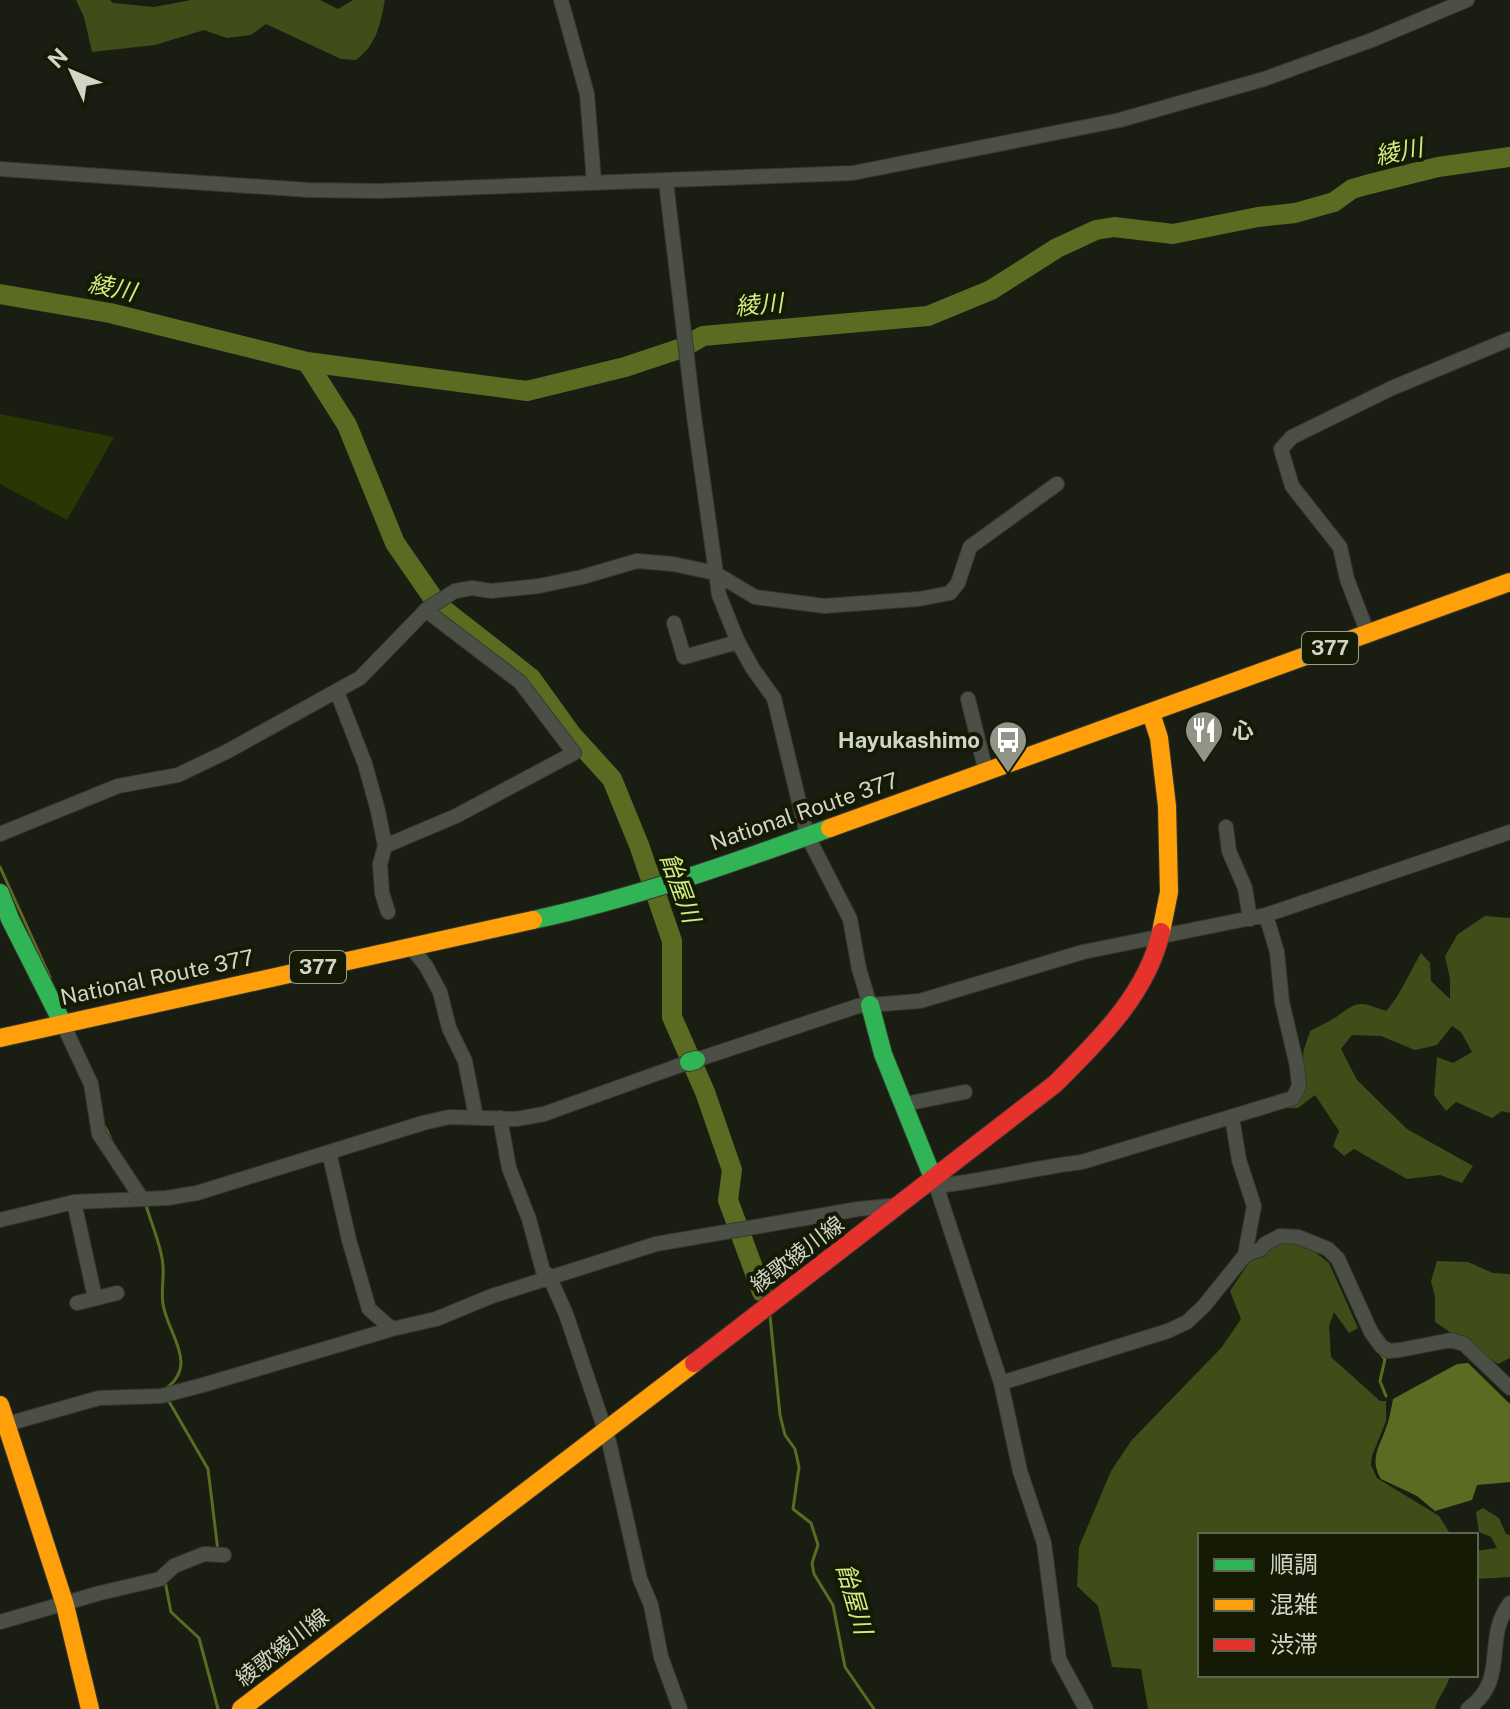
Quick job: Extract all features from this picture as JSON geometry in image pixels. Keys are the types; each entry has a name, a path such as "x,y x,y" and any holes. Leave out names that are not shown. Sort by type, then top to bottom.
{"main road":[{"name":"National Route 377","path":"0,1038 571,912 748,858 1510,582"},
{"name":"綾歌綾川線","path":"241,1709 900,1205 935,1182 1055,1084 1105,1034 1142,980 1159,939 1169,892 1167,806 1159,738 1151,713"},
{"path":"0,893 62,1022"},
{"path":"870,1005 883,1054 935,1182"},
{"path":"3,1415 65,1605 90,1709"}],"street":[{"path":"561,0 587,94 594,182"},
{"path":"0,169 309,190 379,191 594,182 666,188 853,173 1120,120 1264,79 1372,40 1467,0"},
{"path":"666,188 719,595 738,642 774,698 807,835 850,919 859,969 870,1005"},
{"path":"1368,634 1347,579 1340,547 1292,486 1281,449 1292,437 1392,388 1510,339"},
{"path":"0,834 118,786 178,775 337,692 360,678 428,608 455,591 539,586 637,561 673,564 715,573 755,597 824,606 919,599 950,593 958,583 970,547 1057,484"},
{"path":"385,846 456,816 574,753 520,682 432,615 428,608"},
{"path":"674,623 684,657 738,642"},
{"path":"337,692 365,764 385,846 380,864 382,893 388,912"},
{"path":"968,699 986,772"},
{"path":"1226,827 1229,851 1245,888 1250,919"},
{"path":"0,1220 74,1202 197,1193 449,1117 516,1119 544,1114 858,1006 920,1001 1083,952 1266,915 1510,832"},
{"path":"1086,1709 1059,1659 1044,1543 1020,1471 1001,1383 935,1182 975,1182 1082,1162 1293,1098 1299,1086 1282,1002 1277,952 1266,915"},
{"path":"411,947 440,992 449,1028 465,1061 476,1117"},
{"path":"62,1022 91,1084 99,1134 142,1199"},
{"path":"905,1104 965,1092"},
{"path":"1001,1383 1168,1331 1187,1322 1204,1306 1245,1255 1254,1206 1239,1160 1232,1117"},
{"path":"500,1118 509,1168 529,1219 543,1271 549,1276 587,1372 605,1430 640,1579 651,1605 661,1657 680,1709"},
{"path":"329,1152 369,1309 392,1329"},
{"path":"74,1202 95,1298"},
{"path":"3,1415 99,1398 161,1396 436,1319 549,1276 656,1244 858,1209 900,1205"},
{"path":"1245,1255 1280,1236 1298,1237 1328,1249 1338,1259 1371,1332 1381,1346 1389,1351 1451,1340 1464,1344 1510,1388"},
{"path":"77,1303 117,1293"},
{"path":"0,1622 160,1579 174,1566 204,1554 219,1554"},
{"path":"1468,1709 1480,1701 1494,1681 1501,1616 1510,1603"}],"shaded area":[{"path":"76,0 110,0 113,3 154,7 191,0 320,0 338,9 353,0 385,0 373,41 356,60 341,59 266,24 251,35 227,38 204,30 155,45 92,52 84,17"},
{"path":"0,414 114,437 67,520 0,484"},
{"path":"1485,916 1510,918 1510,1113 1502,1111 1492,1118 1456,1102 1446,1111 1434,1095 1437,1057 1453,1063 1472,1052 1461,1032 1452,1026 1437,1045 1415,1050 1381,1036 1352,1035 1341,1049 1357,1080 1407,1129 1473,1166 1462,1183 1440,1175 1407,1179 1354,1149 1344,1156 1333,1146 1339,1131 1315,1095 1298,1108 1285,1108 1304,1091 1303,1054 1310,1031 1357,1005 1386,1011 1421,953 1430,963 1431,981 1450,999 1445,956 1458,934"},
{"path":"1296,1243 1311,1249 1329,1263 1358,1328 1349,1333 1334,1312 1329,1326 1331,1357 1380,1401 1386,1401 1386,1421 1372,1456 1371,1465 1377,1478 1439,1516 1450,1533 1198,1533 1198,1677 1450,1677 1435,1709 1148,1709 1141,1669 1112,1667 1098,1606 1077,1586 1079,1547 1111,1471 1131,1441 1222,1347 1241,1319 1230,1291 1250,1261 1266,1256 1267,1251 1279,1244"},
{"path":"1437,1261 1468,1262 1493,1273 1510,1274 1510,1358 1498,1364 1435,1322 1435,1297 1431,1281"},
{"path":"1468,1363 1510,1404 1510,1482 1477,1485 1472,1500 1435,1511 1417,1496 1381,1479 1376,1455 1393,1399 1457,1364"},
{"path":"1483,1508 1499,1518 1506,1534 1510,1535 1510,1577 1478,1579 1478,1551 1497,1548 1491,1537 1479,1532 1476,1512"}],"waterway":[{"name":"綾川","path":"0,294 110,313 307,362 527,391 625,367 682,348 703,336 928,316 991,290 1057,248 1096,230 1114,227 1173,234 1295,213 1334,202 1352,189 1366,185 1438,167 1510,157"},
{"name":"飴屋川","path":"307,362 347,425 395,543 431,595"},
{"name":"飴屋川","path":"443,609 531,678 572,735 612,779 672,941 672,1017 705,1092 732,1170 728,1200 762,1292"},
{"path":"0,867 50,977"},
{"path":"105,1127 112,1142"},
{"path":"146,1205 162,1258 163,1304 181,1359 175,1380 165,1389"},
{"name":"飴屋川","path":"770,1316 780,1415 785,1435 795,1449 799,1467 793,1509 811,1523 818,1545 812,1563 814,1574 833,1605 845,1667 874,1709"},
{"path":"1379,1352 1385,1359 1380,1381 1386,1396"},
{"path":"167,1398 208,1469 218,1551"},
{"path":"165,1581 171,1612 199,1638 218,1709"}],"traffic: fast":[{"path":"533,920 646,890 830,828"},
{"path":"0,893 62,1022"},
{"path":"870,1005 883,1054 933,1178"},
{"path":"689,1062 696,1060"}],"traffic: slow":[{"path":"830,828 1510,582"},
{"path":"1151,713 1159,738 1167,806 1169,892 1161,932"},
{"path":"0,1038 533,920"},
{"path":"241,1709 694,1363"},
{"path":"0,1405 65,1605 90,1709"}],"traffic: jam":[{"path":"694,1363 1055,1084 1104,1033 1133,996 1145,976 1161,932"}],"place":[{"name":"心","path":"1204,764"},
{"name":"Hayukashimo","path":"1008,774"}]}
